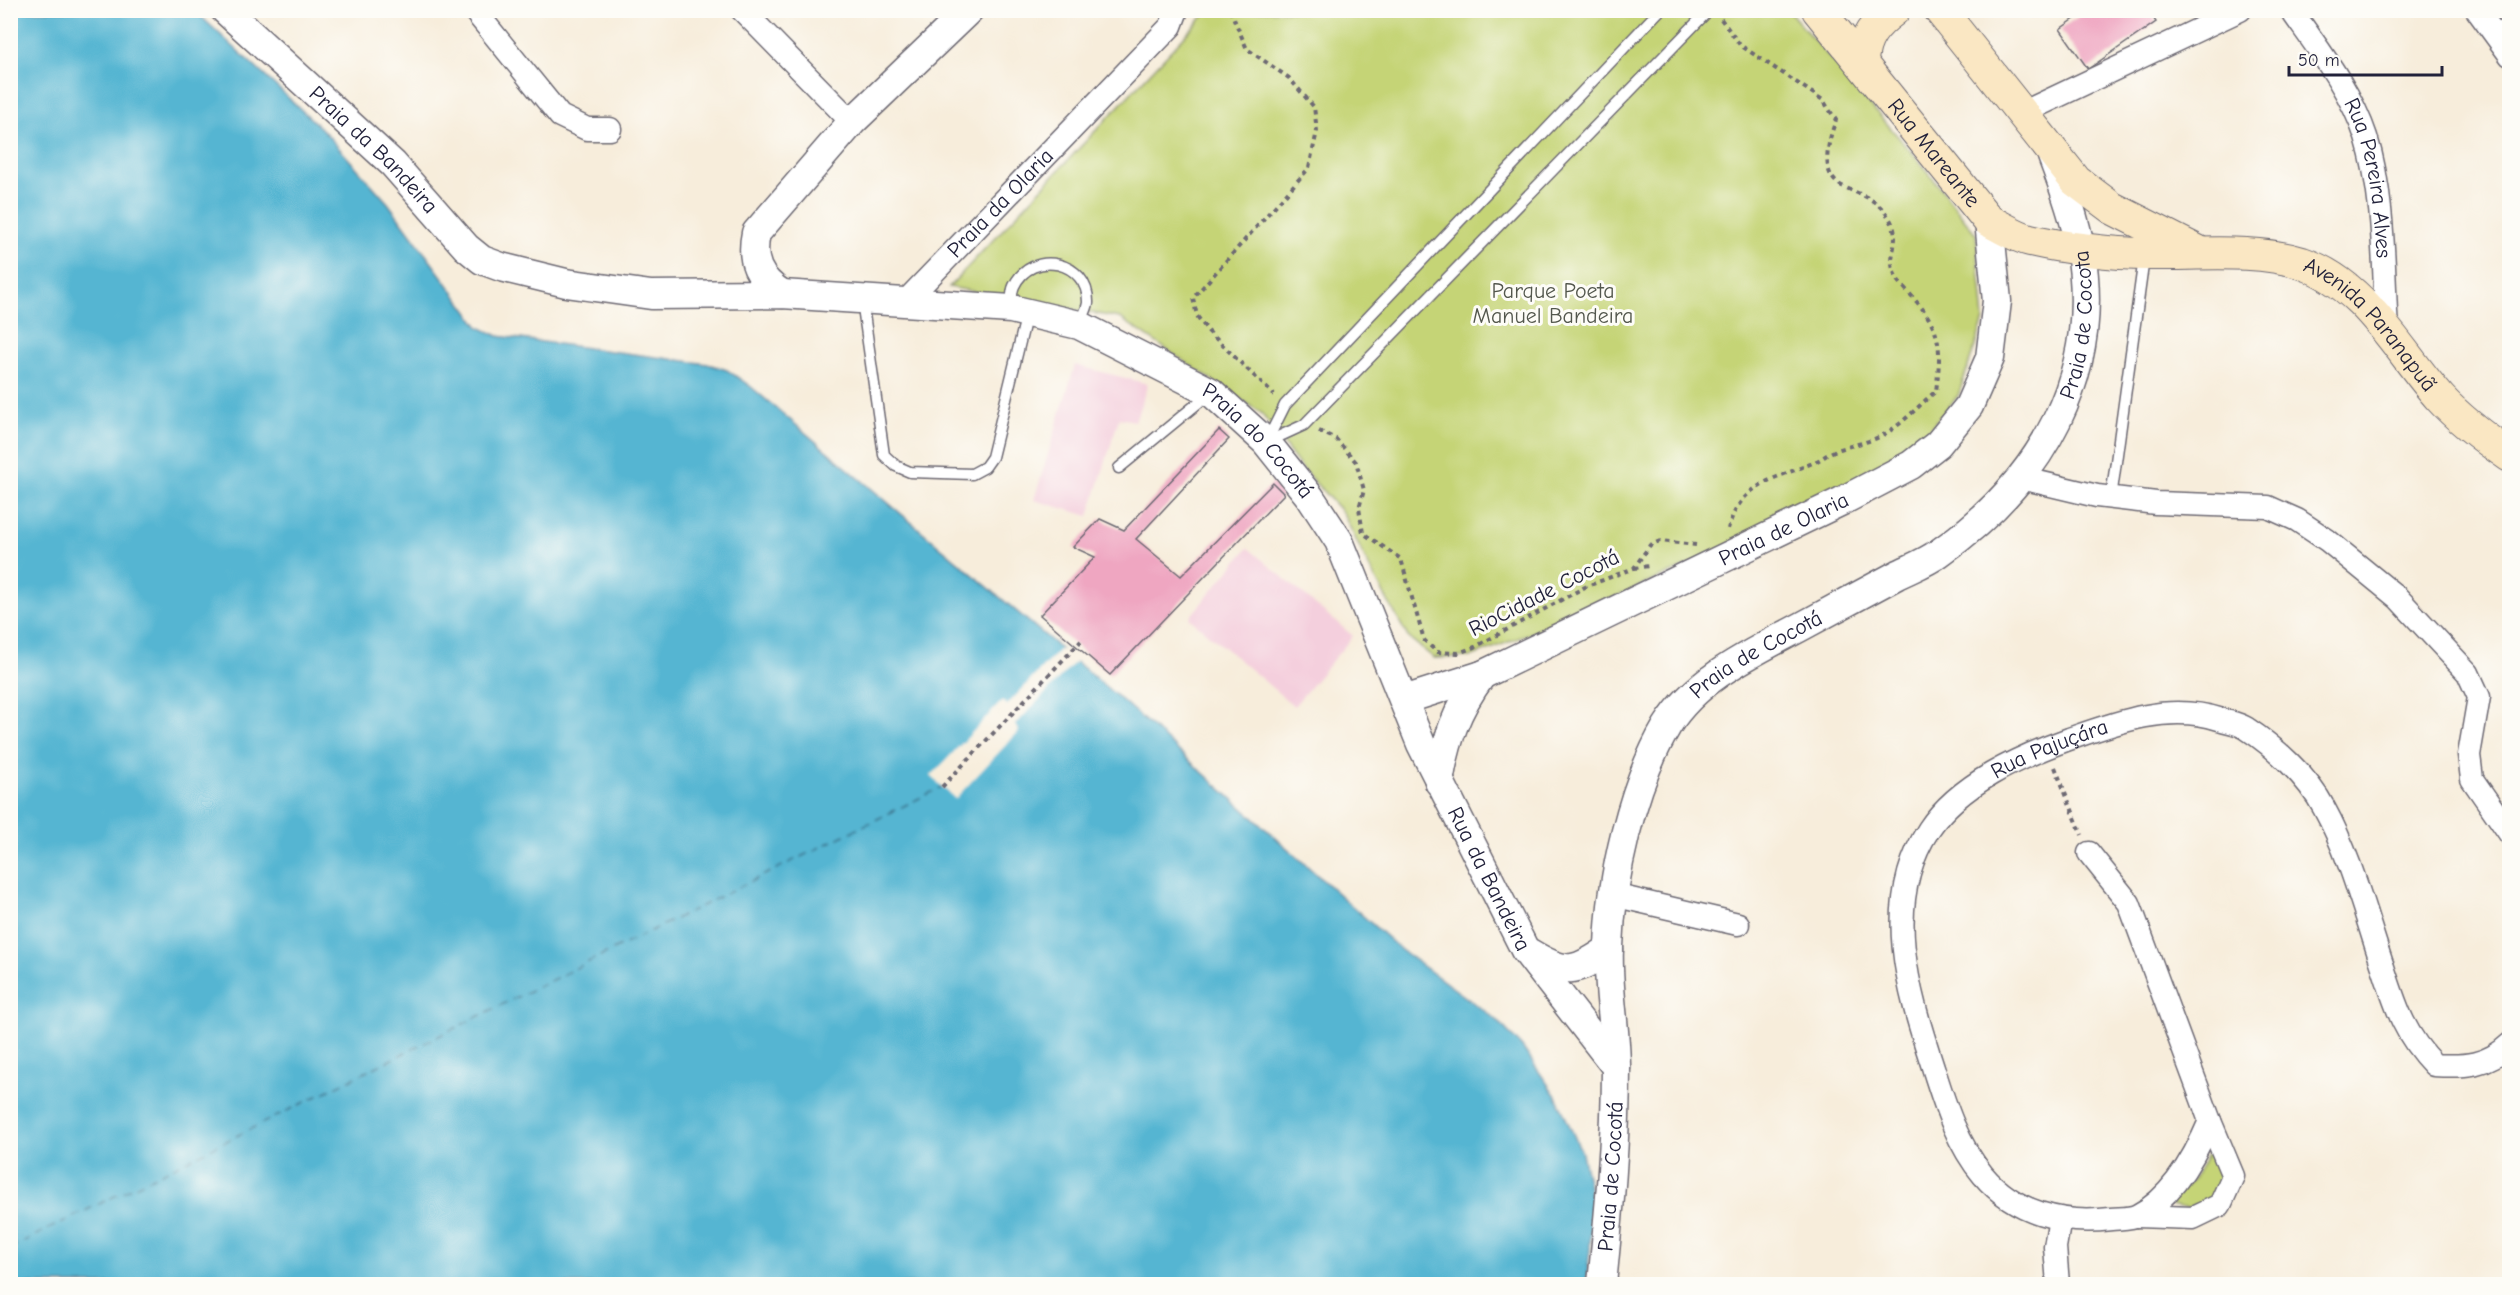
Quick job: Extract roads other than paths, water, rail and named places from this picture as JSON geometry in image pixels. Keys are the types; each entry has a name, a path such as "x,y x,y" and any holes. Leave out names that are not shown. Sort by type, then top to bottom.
{"main road":[{"name":"Rua Mareante","path":"1818,10 1989,221 2028,240 2080,247"},
{"path":"1862,62 1864,46 1870,32 1881,19 1894,10"},
{"name":"Avenida Paranapuã","path":"1940,11 2052,153 2093,195 2203,254"},
{"name":"Avenida Paranapuã","path":"2080,247 2145,254 2256,256 2301,263 2329,276 2350,292 2387,330 2440,397 2464,422 2510,456"}],"street":[{"name":"Praia da Bandeira","path":"225,10 393,164 466,247 482,260 530,275 651,295 782,294"},
{"path":"474,10 560,116 587,129 610,129"},
{"path":"742,10 852,122"},
{"path":"906,301 782,294 767,284 758,273 753,248 756,233 852,122 969,10"},
{"name":"Praia da Olaria","path":"906,301 1171,26 1177,10"},
{"path":"2020,114 2240,10"},
{"name":"Rua Pereira Alves","path":"2291,10 2327,61 2354,109 2366,136 2379,207 2387,330"},
{"path":"2477,10 2510,55"},
{"name":"Praia de Cocota","path":"2029,468 2052,432 2073,384 2084,329 2080,247 2071,208 2052,153"},
{"name":"Praia de Olaria","path":"1404,700 1482,675 1842,501 1911,465 1938,444 1969,406 1990,358 1997,301 1989,221"},
{"name":"Praia do Cocotá","path":"906,301 1019,311 1079,325 1211,392 1266,442 1310,498 1339,541 1439,782"},
{"path":"2029,468 2111,498 2156,503 2268,507 2297,520 2326,540 2398,598 2468,673 2479,697 2469,755 2472,779 2510,834"},
{"name":"Praia de Cocotá","path":"1609,949 1613,895 1623,845 1648,762 1669,723 1700,689 1731,664 1937,555 1995,510 2029,468"},
{"name":"Rua da Bandeira","path":"1482,675 1458,713 1439,782 1525,950 1602,1031 1616,1067"},
{"name":"Rua Pajuçára","path":"2089,853 2129,903 2210,1121 2233,1176 2220,1205 2193,1218 2137,1216 2091,1222 2060,1219 2012,1202 1984,1176 1965,1149 1950,1118 1918,1023 1904,960 1903,902 1910,868 1928,831 1949,803 1982,780 2046,747 2111,724 2156,713 2200,713 2243,726 2296,770 2324,806 2345,856 2398,1014 2415,1046 2434,1065 2466,1067 2489,1060 2510,1044"},
{"path":"1613,895 1738,924"},
{"path":"1525,950 1550,965 1567,969 1583,967 1609,949"},
{"path":"1602,1031 1609,949"},
{"name":"Praia de Cocotá","path":"1602,1284 1616,1067"},
{"path":"2137,1216 2182,1173 2210,1121"},
{"path":"2058,1284 2055,1247 2060,1219"}],"lane":[{"path":"1266,442 1285,405 1660,10"},
{"path":"1266,442 1304,425 1708,10"},
{"path":"2111,498 2145,254"},
{"path":"861,299 884,456 896,466 910,472 972,474 985,468 992,457 1019,311 1013,287 1026,269 1047,261 1069,266 1084,283 1088,305 1079,325"},
{"path":"1119,468 1211,392"}],"water":[{"path":"10,11 195,11 322,129 388,203 479,327 498,336 708,364 727,370 750,386 1125,703 1401,950 1497,1020 1522,1047 1556,1096 1582,1153 1592,1201 1586,1284 11,1284"}],"park label":[{"name":"Parque Poeta Manuel Bandeira","path":"1553,304"}]}
